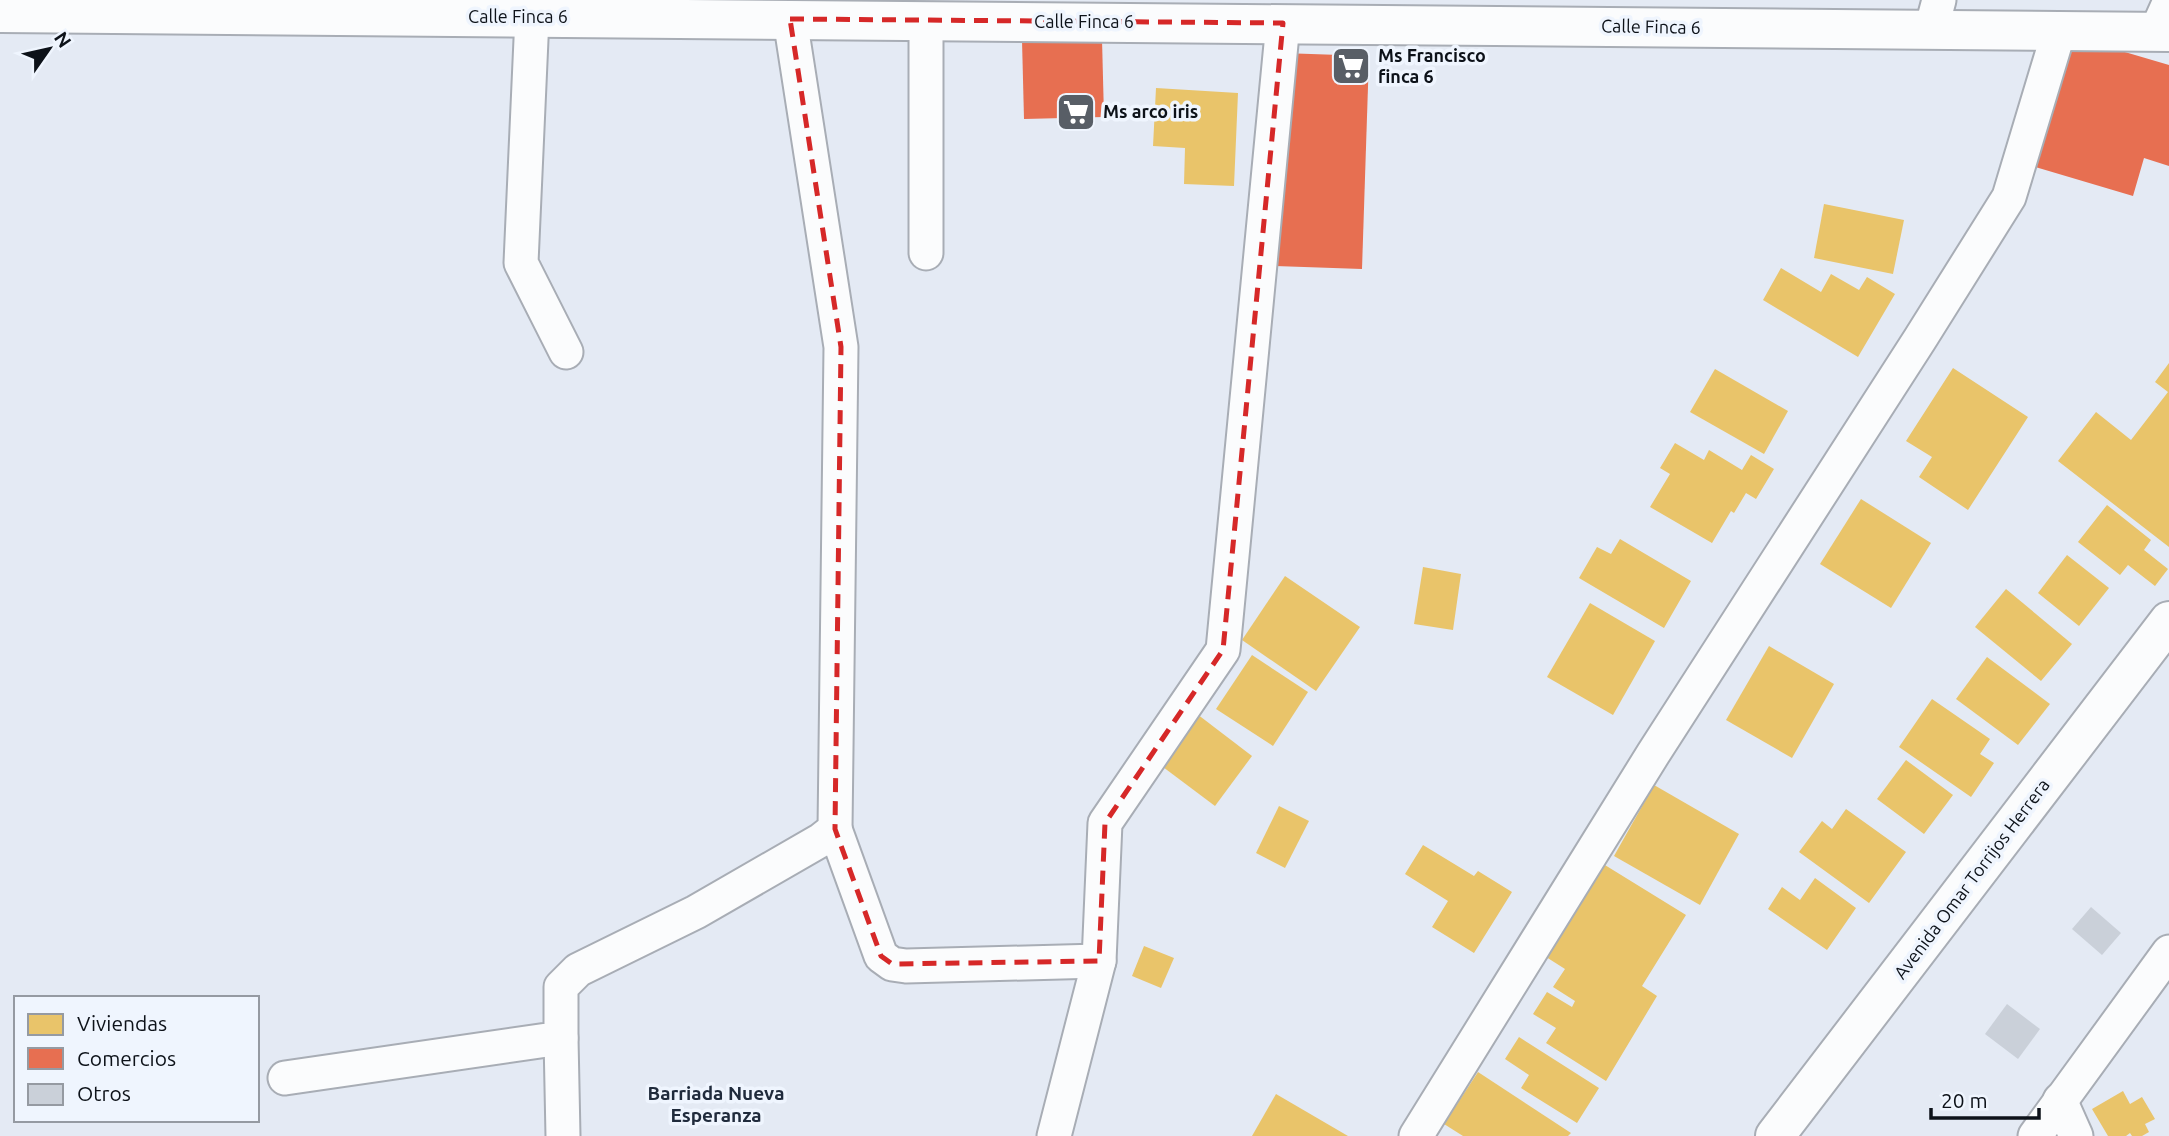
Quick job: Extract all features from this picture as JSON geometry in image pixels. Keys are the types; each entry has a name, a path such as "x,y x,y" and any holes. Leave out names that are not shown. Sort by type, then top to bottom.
{"street":[{"name":"Calle Finca 6","path":"22,9 926,20 999,11 1226,12 1283,23 1372,13 1935,15 2059,31 2164,22"},
{"path":"532,17 521,263 566,352"},
{"path":"790,19 841,347 835,829 881,956 892,964 906,966 1099,961"},
{"path":"926,20 926,253"},
{"path":"1054,1136 1099,961 1105,823 1223,650 1283,23"},
{"path":"1416,1136 1653,754 2009,197 2059,31"},
{"name":"Avenida Omar Torrijos Herrera","path":"1775,1136 2169,621"},
{"path":"563,1136 561,987 578,970 696,912 821,840 835,829"},
{"path":"2035,1136 2169,952"},
{"path":"285,1079 561,1038"},
{"path":"2060,1100 2076,1136"}],"highlighted area":[{"path":"790,19 1283,23 1223,650 1105,823 1099,961 892,964 881,956 835,829 841,347"}],"building: Viviendas":[{"path":"1156,88 1238,93 1234,186 1184,184 1185,148 1153,146"},
{"path":"1824,204 1904,220 1893,274 1814,258"},
{"path":"1781,268 1821,292 1831,274 1859,290 1867,277 1895,294 1858,357 1763,300"},
{"path":"2169,363 2169,547 2058,461 2096,412 2131,440 2168,392 2155,382"},
{"path":"1953,368 2028,417 1968,510 1919,477 1932,457 1906,441"},
{"path":"1715,369 1788,411 1764,454 1690,412"},
{"path":"1675,443 1704,460 1709,450 1742,470 1751,455 1774,469 1756,499 1746,493 1734,513 1731,511 1712,543 1650,507 1670,474 1660,468"},
{"path":"1861,499 1931,543 1891,608 1820,564"},
{"path":"2107,505 2151,540 2144,550 2168,569 2155,586 2128,565 2120,575 2078,542"},
{"path":"1620,539 1691,581 1664,628 1579,578 1597,547 1611,554"},
{"path":"2067,555 2109,588 2079,626 2038,593"},
{"path":"1423,567 1461,574 1453,630 1414,624"},
{"path":"1285,576 1360,627 1316,691 1242,640"},
{"path":"2006,589 2072,644 2041,681 1975,627"},
{"path":"1590,603 1655,641 1613,715 1547,677"},
{"path":"1769,646 1834,684 1792,758 1726,720"},
{"path":"1252,655 1308,692 1273,746 1216,709"},
{"path":"1987,657 2050,704 2018,745 1956,699"},
{"path":"1932,699 1990,739 1980,754 1994,763 1971,797 1899,747"},
{"path":"1197,714 1252,756 1215,806 1159,764"},
{"path":"1906,760 1953,795 1924,834 1877,799"},
{"path":"1654,785 1739,834 1700,905 1614,856"},
{"path":"1279,806 1309,821 1285,868 1256,853"},
{"path":"1846,809 1906,852 1869,903 1799,852 1822,821 1832,829"},
{"path":"1423,845 1474,876 1478,871 1512,892 1474,953 1432,927 1448,901 1405,874"},
{"path":"1600,862 1686,915 1642,986 1657,996 1606,1081 1546,1043 1556,1028 1533,1014 1547,992 1572,1007 1575,1001 1553,987 1565,969 1543,955"},
{"path":"1815,878 1856,908 1827,950 1768,909 1782,887 1800,900"},
{"path":"1144,946 1174,958 1161,988 1132,976"},
{"path":"1519,1037 1599,1088 1577,1123 1521,1088 1529,1075 1505,1059"},
{"path":"1478,1072 1571,1133 1568,1136 1463,1136 1444,1124"},
{"path":"2123,1091 2130,1104 2142,1097 2155,1119 2145,1124 2149,1132 2142,1136 2132,1136 2130,1133 2126,1136 2108,1136 2092,1109"},
{"path":"1276,1094 1348,1136 1252,1136"}],"building: Comercios":[{"path":"2067,35 2169,65 2169,166 2144,158 2133,196 2029,165"},
{"path":"1102,39 1104,117 1024,119 1022,40"},
{"path":"1282,53 1369,56 1362,269 1275,266"}],"building: Otros":[{"path":"2091,907 2121,933 2102,955 2072,929"},
{"path":"2007,1004 2040,1029 2018,1059 1985,1034"}],"place":[{"name":"Ms Francisco finca 6","path":"1351,66"},
{"name":"Ms arco iris","path":"1076,112"}],"district":[{"name":"Barriada Nueva Esperanza","path":"716,1104"}]}
